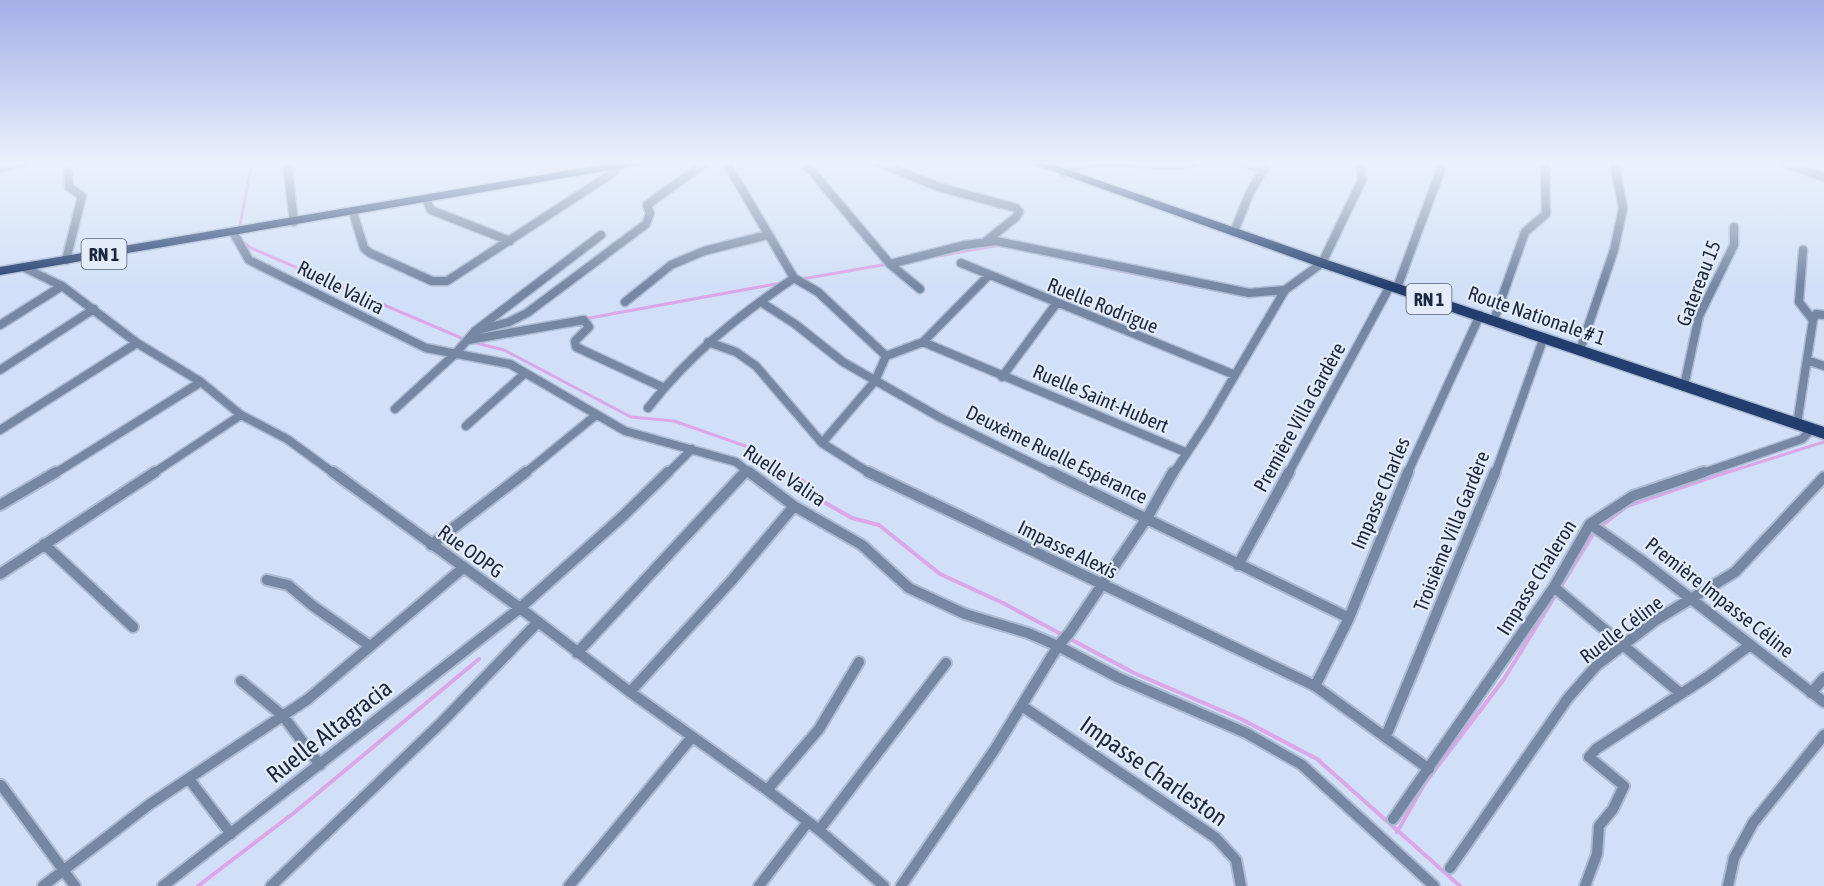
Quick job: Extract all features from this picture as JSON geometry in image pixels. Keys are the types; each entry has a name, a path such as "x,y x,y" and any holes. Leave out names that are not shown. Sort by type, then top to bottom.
{"main road":[{"name":"RN 1","path":"0,271 402,203"},
{"name":"Route Nationale # 1","path":"1152,203 1234,232 1325,257 1393,287 1818,431"}],"street":[{"path":"66,260 80,203"},
{"path":"292,203 294,222"},
{"path":"428,203 432,210 510,241"},
{"path":"353,212 364,248 432,282 454,278 567,203"},
{"path":"475,331 509,322 541,304 646,224 650,213 647,205 649,203"},
{"path":"749,203 794,278 818,292 886,356"},
{"path":"839,203 890,264 920,289"},
{"path":"985,242 1019,212 1016,208 999,203"},
{"path":"1234,232 1245,203"},
{"path":"901,886 1022,706 1058,646 1070,632 1147,518 1185,452 1208,421 1285,290 1325,257 1351,203"},
{"name":"Première Villa Gardère","path":"1238,565 1393,287 1427,203"},
{"path":"1494,320 1525,232 1546,214 1546,203"},
{"path":"1581,350 1614,250 1622,203"},
{"name":"Gatereau 15","path":"1684,386 1699,316 1734,244 1734,227"},
{"name":"Ruelle Valira","path":"233,232 249,260 426,348 499,360 510,364 625,431 721,456 747,470 794,506 862,545 909,588 965,614 1019,630 1058,646 1119,678 1246,734 1302,765 1434,886"},
{"path":"395,410 455,354 475,331 601,235"},
{"path":"625,302 671,265 704,251 767,235"},
{"path":"890,264 985,242 1008,242 1249,294 1285,290"},
{"path":"1803,250 1799,302 1813,320"},
{"name":"Ruelle Rodrigue","path":"961,263 1056,304 1234,375"},
{"name":"Rue ODPG","path":"23,267 62,286 137,343 201,382 241,415 287,439 520,608 692,738 767,790 814,826 884,886"},
{"path":"822,443 875,381 886,356 923,342 988,276"},
{"path":"648,408 662,387 708,342 794,278"},
{"path":"0,325 62,286"},
{"name":"Deuxème Ruelle Espérance","path":"761,302 795,324 843,362 982,439 1348,618"},
{"path":"1002,376 1056,304"},
{"path":"0,370 94,309"},
{"path":"1797,424 1813,320 1816,314 1824,315"},
{"name":"Impasse Charles","path":"1315,686 1348,618 1414,456 1480,315"},
{"path":"468,340 584,320 589,327 575,341 576,347 662,387"},
{"name":"Troisième Villa Gardère","path":"1386,736 1490,486 1544,338"},
{"name":"Impasse Alexis","path":"708,342 736,352 756,366 822,443 870,473 1315,686 1429,769"},
{"name":"Ruelle Saint-Hubert","path":"923,342 1185,452"},
{"path":"0,430 137,343"},
{"path":"1807,360 1824,366"},
{"path":"466,426 524,374"},
{"path":"0,505 89,453 201,382"},
{"path":"0,574 241,415"},
{"path":"431,545 560,446 596,415"},
{"name":"Impasse Chaleron","path":"1393,819 1554,587 1590,524 1633,496 1802,439 1818,431"},
{"name":"Ruelle Altagracia","path":"164,886 520,608 623,516 692,449"},
{"path":"577,653 747,470"},
{"name":"Ruelle Céline","path":"1450,868 1568,698 1597,665 1656,620 1692,600 1734,572 1824,477"},
{"path":"630,692 733,579 794,506"},
{"name":"Première Impasse Céline","path":"1590,524 1824,702"},
{"path":"44,544 133,627"},
{"path":"43,886 150,804 308,699 463,568"},
{"path":"267,580 288,585 313,606 370,646"},
{"path":"1554,587 1680,693"},
{"path":"271,886 441,723 538,622"},
{"path":"1585,886 1597,854 1599,826 1613,809 1623,786 1589,757 1596,749 1707,677 1750,645"},
{"path":"767,790 819,729 858,662"},
{"path":"759,886 814,826 945,663"},
{"path":"1811,693 1824,678"},
{"path":"241,681 283,716 320,765"},
{"name":"Impasse Charleston","path":"1022,706 1216,838 1236,860 1241,886"},
{"path":"1728,886 1734,858 1753,823 1824,735"},
{"path":"569,886 692,738"},
{"path":"189,778 231,834"},
{"path":"1,785 75,886"}],"waterway":[{"path":"239,230 244,203"},
{"path":"242,241 251,248 466,340"},
{"path":"938,256 1000,245"},
{"path":"802,279 888,264"},
{"path":"1091,265 1249,297"},
{"path":"584,319 781,283"},
{"path":"472,342 504,350 631,417 674,421 751,448 775,470 785,474"},
{"path":"1722,474 1824,442"},
{"path":"781,472 802,480 820,500 852,518 879,525 940,574 1003,603 1134,673 1241,719 1317,759 1398,831"},
{"path":"1600,527 1627,506 1726,472"},
{"path":"1398,831 1425,783 1504,679 1595,531"},
{"path":"198,886 295,812 479,659"},
{"path":"1398,831 1460,886"}]}
